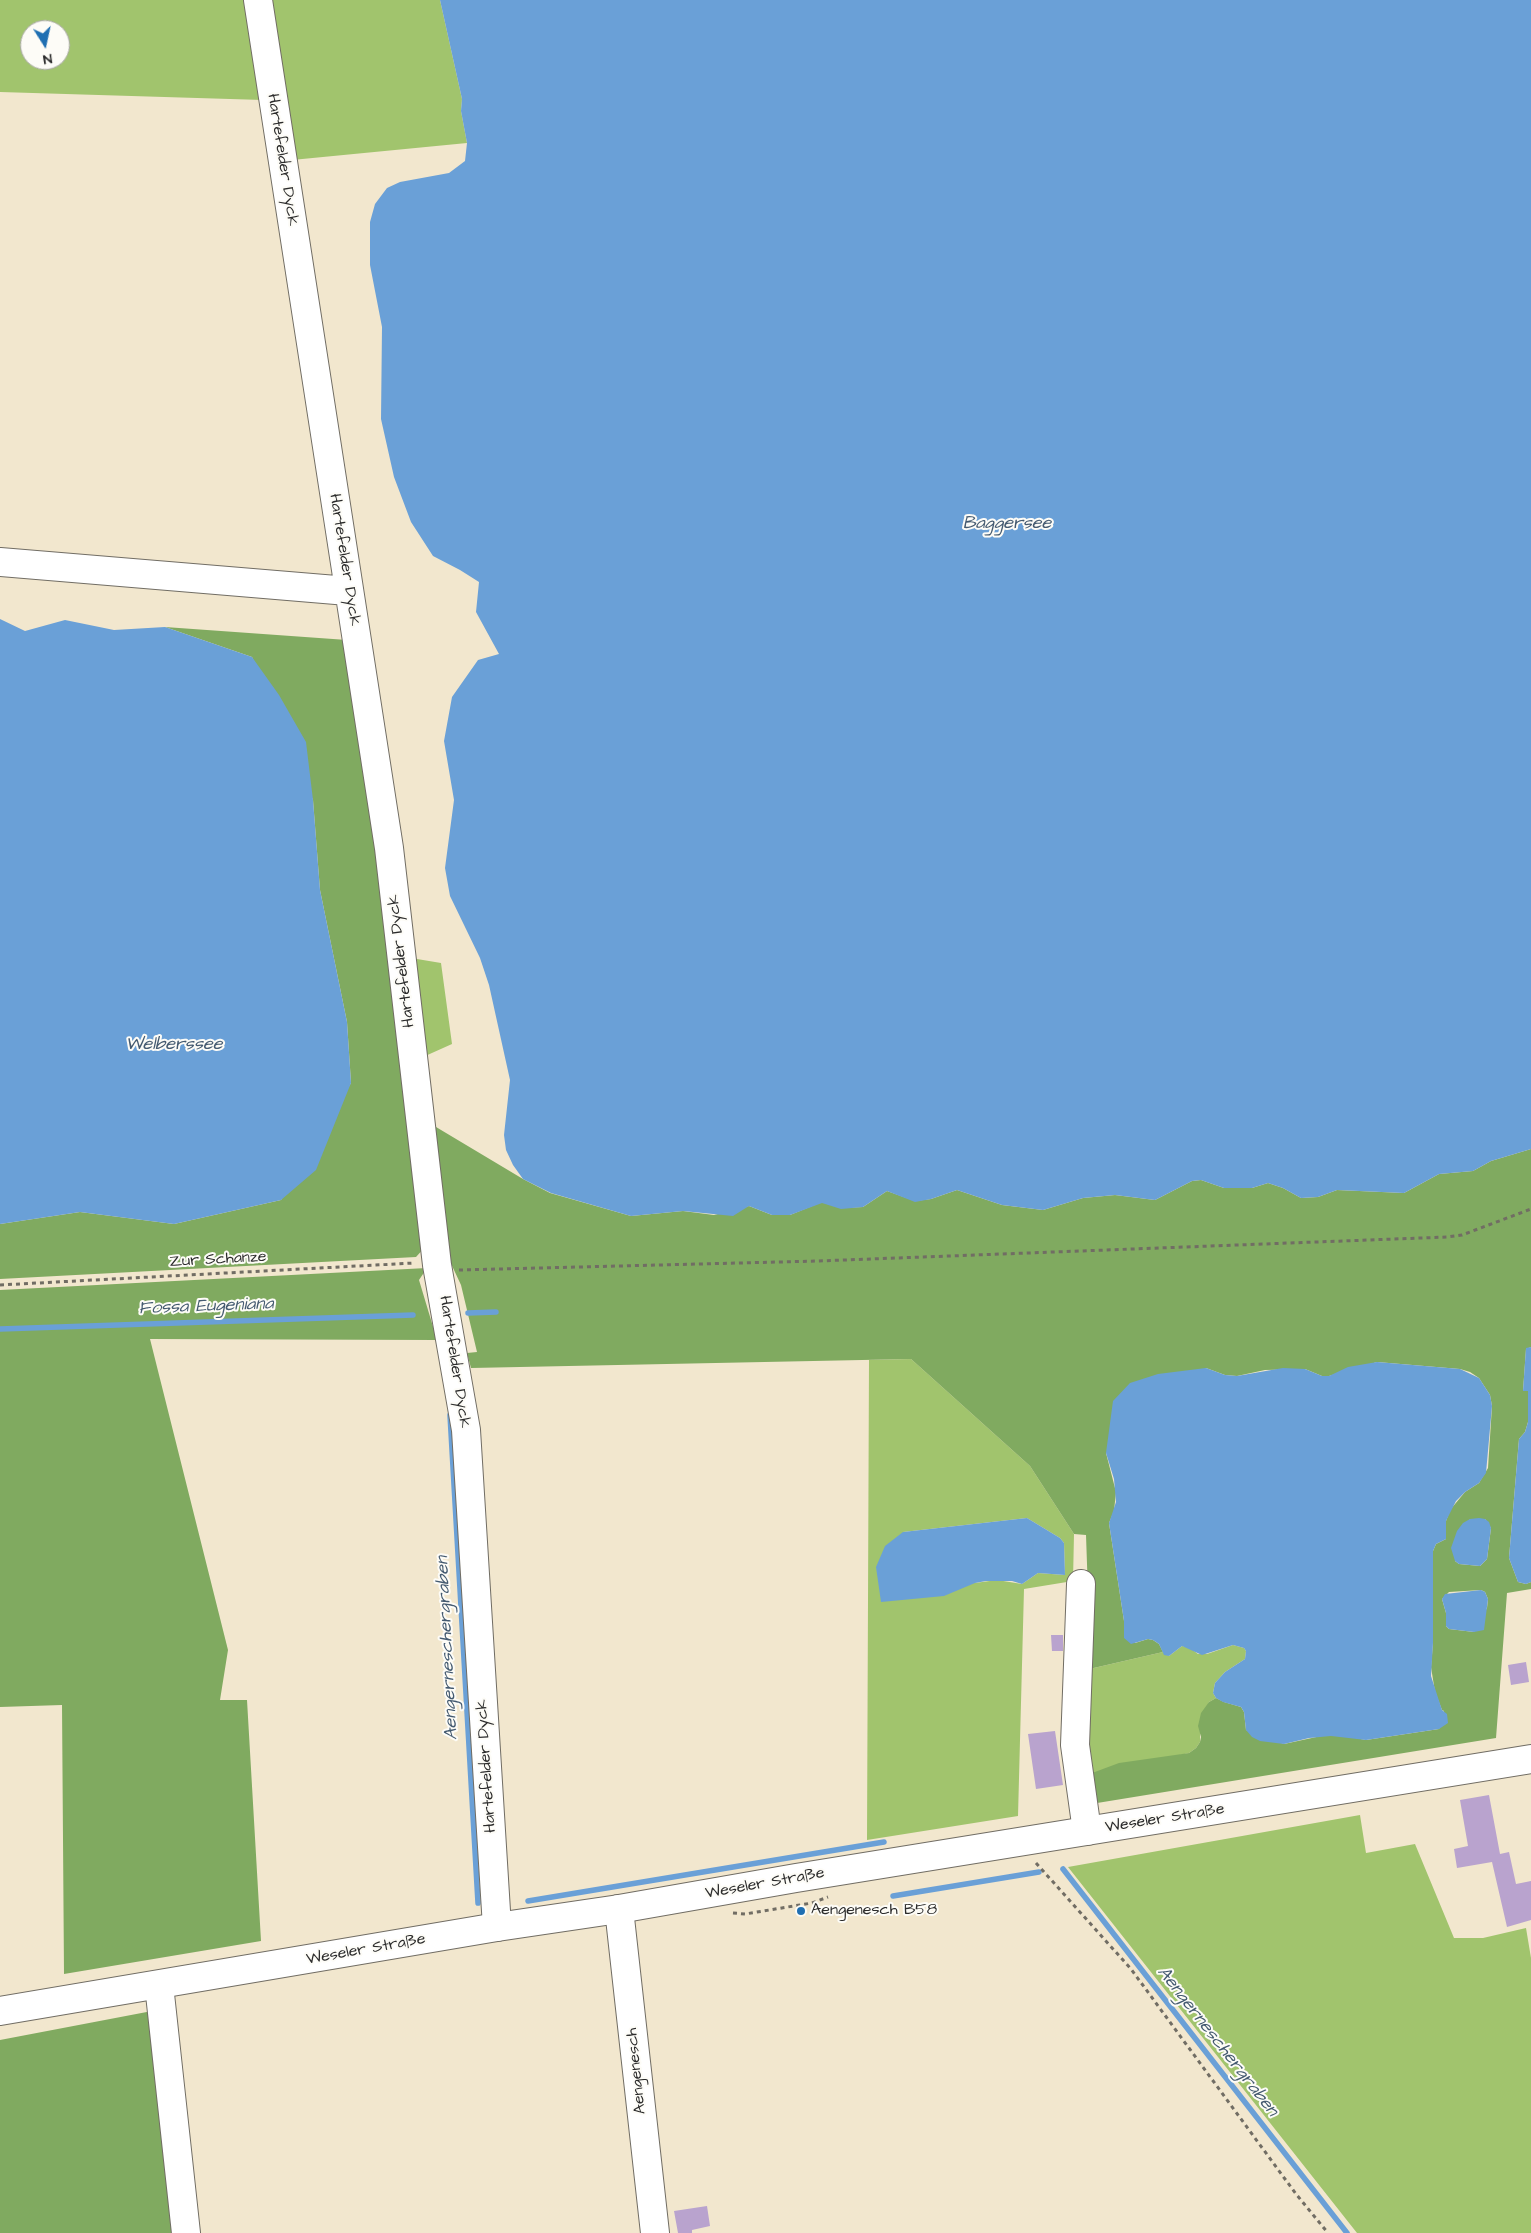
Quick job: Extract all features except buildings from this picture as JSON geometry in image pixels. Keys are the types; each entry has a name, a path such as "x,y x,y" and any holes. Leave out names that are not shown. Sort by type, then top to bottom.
{"street":[{"name":"Hartefelder Dyck","path":"258,0 389,848 438,1265 466,1430 497,1927"},
{"path":"0,562 348,591"},
{"path":"1081,1584 1075,1745 1087,1831"},
{"name":"Weseler Straße","path":"0,2011 497,1927 619,1909 1531,1759"},
{"name":"Aengenesch","path":"619,1909 656,2233"},
{"path":"159,1985 186,2233"}],"path":[{"name":"Zur Schanze","path":"0,1285 409,1262 438,1265 465,1271 818,1261 1447,1237 1462,1235 1531,1209"},
{"path":"1019,1842 1130,1969 1296,2194 1328,2233"}],"green space":[{"path":"0,0 247,0 263,100 0,92"},
{"path":"267,0 440,0 462,99 461,111 467,143 292,160"},
{"path":"165,627 347,640 378,842 426,1246 416,1257 0,1279 0,1224 80,1212 174,1224 281,1200 351,1083 347,1022 320,890 313,800 252,657"},
{"path":"411,958 441,963 452,1044 423,1057"},
{"path":"431,1124 550,1193 631,1216 683,1211 714,1215 749,1206 772,1215 790,1215 822,1202 841,1208 863,1207 887,1191 915,1201 931,1199 957,1190 1002,1205 1043,1210 1083,1198 1115,1195 1155,1200 1192,1181 1201,1180 1224,1188 1252,1188 1268,1183 1283,1188 1301,1198 1318,1197 1337,1190 1404,1193 1439,1174 1473,1171 1491,1161 1531,1149 1531,1347 1526,1349 1523,1391 1528,1390 1528,1422 1525,1432 1519,1439 1509,1558 1518,1582 1526,1584 1531,1582 1531,1589 1507,1593 1496,1738 1091,1804 1084,1776 1119,1763 1189,1753 1200,1742 1201,1737 1198,1726 1201,1713 1209,1702 1216,1698 1241,1707 1244,1712 1246,1730 1284,1744 1321,1736 1345,1736 1366,1740 1439,1729 1444,1711 1435,1692 1431,1667 1433,1643 1433,1551 1436,1544 1446,1539 1446,1521 1450,1510 1465,1492 1479,1483 1488,1468 1492,1406 1490,1395 1479,1378 1470,1372 1460,1369 1377,1362 1329,1376 1322,1376 1305,1369 1265,1370 1237,1376 1225,1375 1206,1368 1106,1453 1116,1492 1114,1511 1109,1523 1124,1621 1124,1634 1135,1643 1148,1639 1153,1640 1159,1644 1163,1652 1085,1670 1088,1593 1086,1535 1074,1534 1030,1466 911,1359 471,1368 467,1353 477,1352 461,1285 447,1255","holes":["1470,1519 1485,1519 1491,1528 1487,1559 1480,1566 1459,1564 1455,1561","1481,1590 1485,1592 1488,1599 1487,1608 1474,1632 1449,1629 1446,1626 1446,1613 1442,1599 1449,1592"]},
{"path":"427,1268 419,1280 437,1340 150,1339 228,1650 220,1700 247,1700 261,1941 64,1974 62,1705 0,1707 0,1290"},
{"path":"911,1359 1030,1466 1074,1534 1073,1581 1024,1589 1018,1816 867,1840 869,1360","holes":["1027,1518 1060,1538 1064,1543 1065,1575 1038,1573 1022,1584 997,1580 975,1583 903,1532"]},
{"path":"1233,1645 1244,1648 1246,1651 1245,1659 1225,1672 1215,1683 1213,1693 1216,1698 1209,1702 1200,1733 1200,1742 1196,1748 1189,1753 1084,1776 1085,1670 1163,1652 1169,1656 1182,1646 1189,1647 1198,1654 1207,1654"},
{"path":"1360,1815 1366,1853 1415,1844 1454,1938 1483,1938 1526,1928 1531,1958 1531,2233 1357,2233 1068,1867"},
{"path":"152,2011 178,2233 0,2233 0,2040"}],"water":[{"name":"Baggersee","path":"440,0 1531,0 1531,1149 1491,1161 1473,1171 1439,1174 1404,1193 1337,1190 1318,1197 1301,1198 1283,1188 1268,1183 1252,1188 1224,1188 1201,1180 1192,1181 1155,1200 1115,1195 1083,1198 1043,1210 1002,1205 957,1190 931,1199 915,1202 887,1191 863,1207 841,1209 822,1203 790,1215 772,1215 749,1206 733,1216 683,1211 631,1216 551,1193 523,1179 513,1165 506,1150 504,1135 510,1080 489,985 480,958 450,896 445,868 454,800 444,741 452,697 478,660 499,654 476,612 479,582 433,556 411,522 394,477 381,419 382,327 370,265 370,222 375,204 387,188 400,182 449,173 465,161 467,143 461,111 462,99"},
{"name":"Welberssee","path":"0,619 25,631 65,620 114,630 165,627 252,657 279,695 306,742 313,800 320,890 347,1022 351,1083 316,1170 281,1200 174,1224 80,1212 0,1224"},
{"path":"1531,1347 1531,1582 1526,1584 1518,1582 1509,1558 1519,1439 1525,1432 1528,1422 1528,1391 1523,1391 1526,1348"},
{"path":"1377,1362 1460,1369 1479,1378 1490,1395 1492,1406 1486,1473 1479,1483 1465,1492 1456,1501 1446,1521 1446,1539 1436,1544 1433,1551 1431,1676 1442,1710 1447,1714 1448,1723 1439,1729 1366,1740 1331,1736 1309,1738 1284,1744 1260,1741 1252,1737 1246,1730 1244,1712 1241,1707 1223,1702 1216,1698 1213,1693 1215,1683 1225,1672 1245,1659 1246,1651 1244,1648 1233,1645 1202,1655 1182,1646 1169,1656 1164,1655 1159,1644 1153,1640 1148,1639 1131,1644 1124,1638 1124,1621 1109,1523 1116,1502 1114,1479 1106,1453 1113,1401 1130,1383 1158,1374 1206,1368 1225,1375 1237,1376 1283,1368 1305,1369 1322,1376 1329,1376 1348,1367"},
{"path":"1027,1518 1060,1538 1064,1543 1065,1575 1038,1573 1022,1584 1012,1581 986,1581 975,1583 944,1596 881,1602 876,1567 885,1546 903,1532"},
{"path":"1479,1518 1489,1522 1491,1528 1487,1559 1480,1566 1459,1564 1455,1561 1451,1548 1457,1531 1463,1523 1470,1519"},
{"path":"1481,1590 1485,1592 1488,1599 1484,1630 1474,1632 1449,1629 1446,1626 1446,1613 1442,1599 1445,1594"}],"waterway":[{"name":"Fossa Eugeniana","path":"468,1313 496,1312"},
{"name":"Fossa Eugeniana","path":"0,1329 413,1315"},
{"name":"Aengerneschergraben","path":"450,1415 478,1903"},
{"name":"Aengerneschergraben","path":"528,1901 884,1842"},
{"name":"Aengerneschergraben","path":"1063,1869 1347,2233"},
{"name":"Aengerneschergraben","path":"893,1896 1039,1872"}],"place":[{"name":"Aengenesch B58","path":"801,1911"}]}
